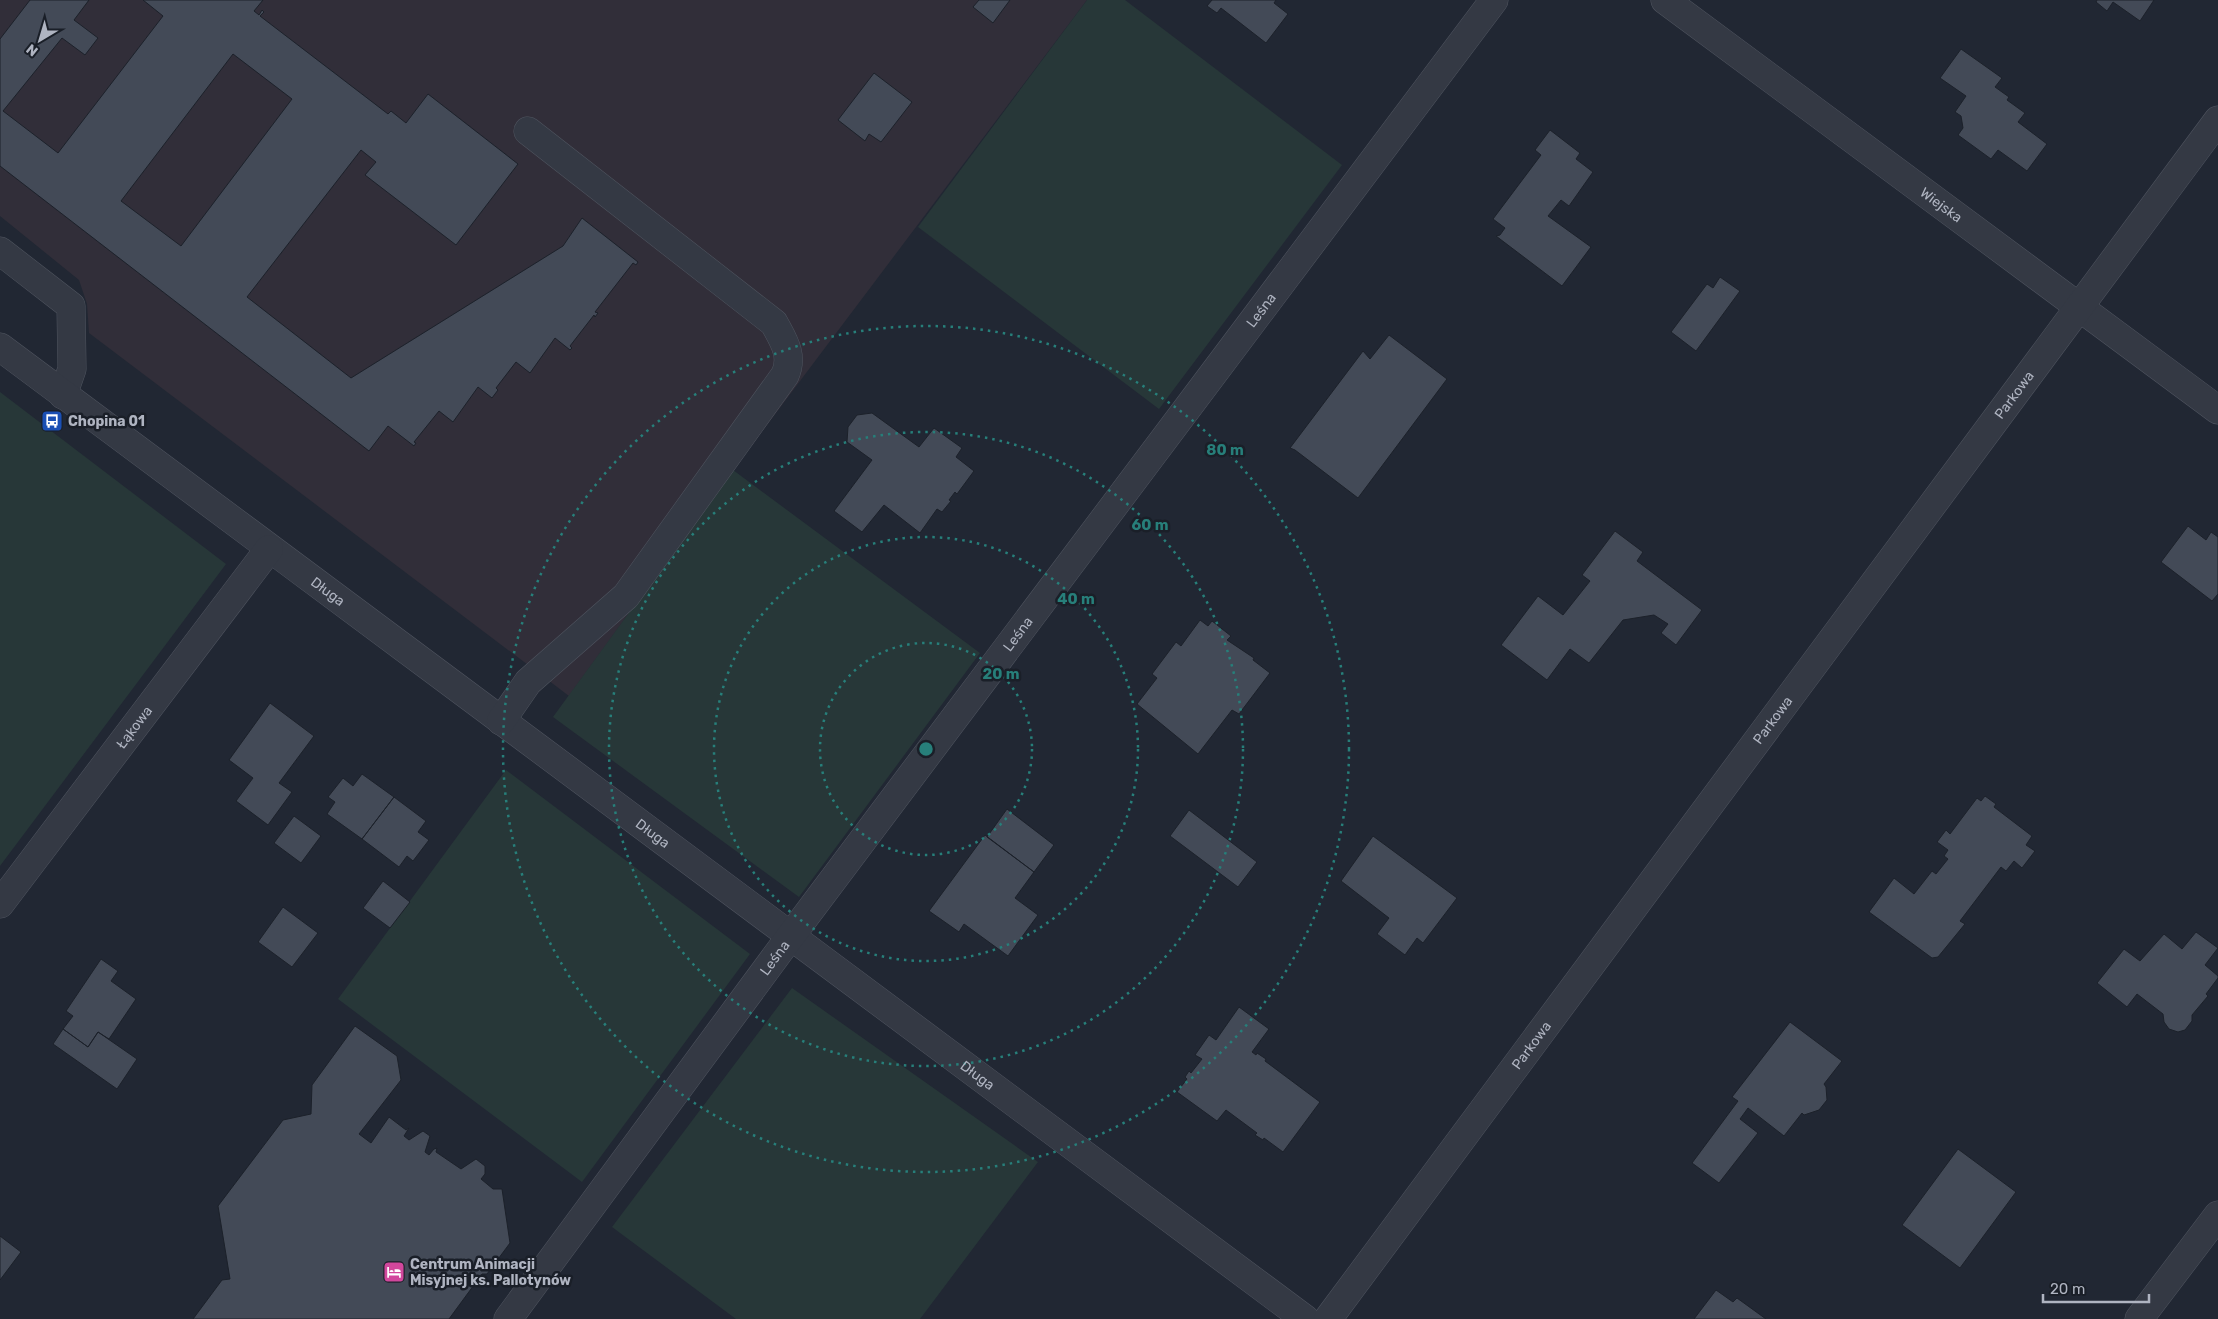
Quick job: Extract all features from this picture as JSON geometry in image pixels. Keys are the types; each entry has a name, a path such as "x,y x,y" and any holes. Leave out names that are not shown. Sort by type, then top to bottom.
{"street":[{"name":"Leśna","path":"508,1319 790,937 1494,0"},
{"name":"Wiejska","path":"1665,0 2218,410"},
{"name":"Parkowa","path":"1328,1319 2078,306 2218,120"},
{"path":"501,720 528,682 626,596 790,365 788,350 774,323 528,132"},
{"path":"0,251 71,306 72,369 63,395"},
{"name":"Długa","path":"0,347 1305,1319"},
{"name":"Łąkowa","path":"0,904 269,549"},
{"path":"2139,1319 2218,1215"}],"shaded area":[{"path":"0,0 1087,0 733,470 569,696 89,333 87,304 79,280 0,216"},
{"path":"1087,0 1125,0 1342,165 1159,409 918,227"},
{"path":"0,392 226,564 0,866"},
{"path":"733,470 980,653 799,897 553,717"},
{"path":"506,770 750,954 582,1182 338,999"},
{"path":"792,988 1038,1162 920,1319 736,1319 612,1227"}],"building":[{"path":"30,0 89,0 74,20 98,38 85,55 62,38 3,111 58,153 163,16 143,0 263,0 254,11 259,15 262,10 264,12 260,16 388,114 391,111 406,123 428,94 518,164 456,245 365,175 376,162 361,150 247,297 351,378 563,246 582,218 638,262 636,265 633,263 595,312 598,313 595,317 594,315 570,346 572,348 570,350 555,338 530,373 516,362 496,388 498,390 492,398 478,387 453,422 439,411 414,442 416,443 414,446 388,426 369,451 0,166 0,39","holes":["233,54 292,99 181,246 121,201"]},
{"path":"979,0 1010,0 993,23 973,7"},
{"path":"1212,0 1276,0 1274,3 1288,14 1266,43 1221,8 1217,13 1207,6"},
{"path":"2097,0 2154,0 2140,21 2113,2 2107,11 2096,2"},
{"path":"1961,49 2002,78 1995,87 2009,97 2007,100 2025,113 2018,122 2047,144 2027,171 1998,150 1991,159 1958,135 1963,128 1961,116 1955,112 1966,96 1940,78"},
{"path":"874,73 912,102 881,142 869,134 865,141 838,120"},
{"path":"1550,130 1580,153 1576,159 1593,172 1569,206 1561,200 1548,216 1591,247 1562,286 1496,236 1500,235 1505,228 1493,219 1541,155 1535,150"},
{"path":"1720,277 1740,291 1696,351 1671,332 1707,284 1713,288"},
{"path":"1389,335 1447,379 1358,498 1290,448 1363,351 1370,359"},
{"path":"872,413 919,447 934,428 962,448 956,457 974,471 957,494 955,492 949,500 951,501 942,512 937,509 920,533 884,505 862,532 834,511 872,460 847,442 848,427 857,415"},
{"path":"2188,526 2206,540 2211,532 2218,537 2218,594 2212,601 2161,562"},
{"path":"1615,531 1643,552 1637,561 1702,610 1676,645 1661,633 1668,624 1654,615 1623,620 1589,663 1570,649 1547,680 1501,645 1538,596 1563,615 1590,581 1582,575"},
{"path":"1200,620 1208,626 1212,621 1231,636 1227,640 1254,658 1253,660 1270,673 1239,714 1232,710 1198,754 1137,704 1157,678 1152,674 1176,642 1181,646"},
{"path":"270,703 314,736 279,783 292,792 268,825 236,801 253,778 229,760"},
{"path":"362,774 394,797 362,839 327,814 335,802 328,797 343,778 353,786"},
{"path":"1985,796 1996,804 1994,807 2032,836 2026,845 2035,851 2022,868 2014,861 2006,871 2001,867 1960,921 1965,924 1938,957 1932,958 1869,912 1894,878 1914,894 1932,871 1936,874 1948,859 1944,856 1948,850 1937,842 1946,830 1950,834 1977,798 1981,801"},
{"path":"394,797 426,821 418,832 429,840 413,861 407,856 399,867 362,839"},
{"path":"1007,809 1054,845 1034,872 987,837"},
{"path":"1189,810 1257,862 1238,887 1170,836"},
{"path":"294,816 321,836 301,863 274,843"},
{"path":"985,835 1034,872 1015,898 1038,915 1008,956 964,924 959,932 929,911"},
{"path":"1373,836 1457,898 1423,943 1417,938 1405,955 1377,934 1389,918 1341,881"},
{"path":"383,881 410,902 390,928 363,908"},
{"path":"283,907 318,933 292,967 258,942"},
{"path":"2196,932 2218,948 2205,965 2218,978 2206,994 2208,996 2192,1015 2192,1021 2185,1030 2178,1032 2169,1029 2164,1022 2163,1014 2137,994 2127,1007 2097,983 2124,949 2140,961 2164,934 2182,949"},
{"path":"101,959 118,971 111,981 136,999 109,1039 98,1032 88,1047 63,1029 73,1016 66,1011"},
{"path":"1239,1007 1269,1029 1252,1052 1266,1059 1265,1061 1320,1102 1283,1152 1264,1138 1263,1140 1255,1135 1257,1133 1226,1110 1217,1121 1177,1092 1187,1079 1185,1077 1189,1071 1191,1073 1202,1059 1195,1055 1209,1035 1216,1040"},
{"path":"1790,1022 1842,1061 1824,1084 1827,1100 1819,1110 1804,1115 1802,1113 1784,1136 1748,1108 1740,1119 1758,1133 1719,1183 1692,1163 1738,1101 1732,1097"},
{"path":"355,1026 397,1056 401,1080 359,1134 371,1143 389,1117 406,1130 409,1128 404,1136 409,1140 423,1131 430,1136 425,1152 429,1155 437,1148 436,1152 461,1169 476,1159 485,1166 485,1174 481,1179 493,1189 502,1189 510,1243 487,1274 482,1274 449,1319 193,1319 222,1280 230,1279 218,1206 283,1120 311,1114 312,1085"},
{"path":"63,1029 88,1047 98,1032 137,1059 117,1089 53,1044"},
{"path":"1958,1149 2016,1192 1960,1268 1902,1225"},
{"path":"0,1236 21,1252 0,1280"},
{"path":"1716,1290 1733,1302 1737,1298 1766,1319 1694,1319"}],"place":[{"name":"Chopina 01","path":"52,421"},
{"name":"Centrum Animacji Misyjnej ks. Pallotynów","path":"394,1272"}]}
